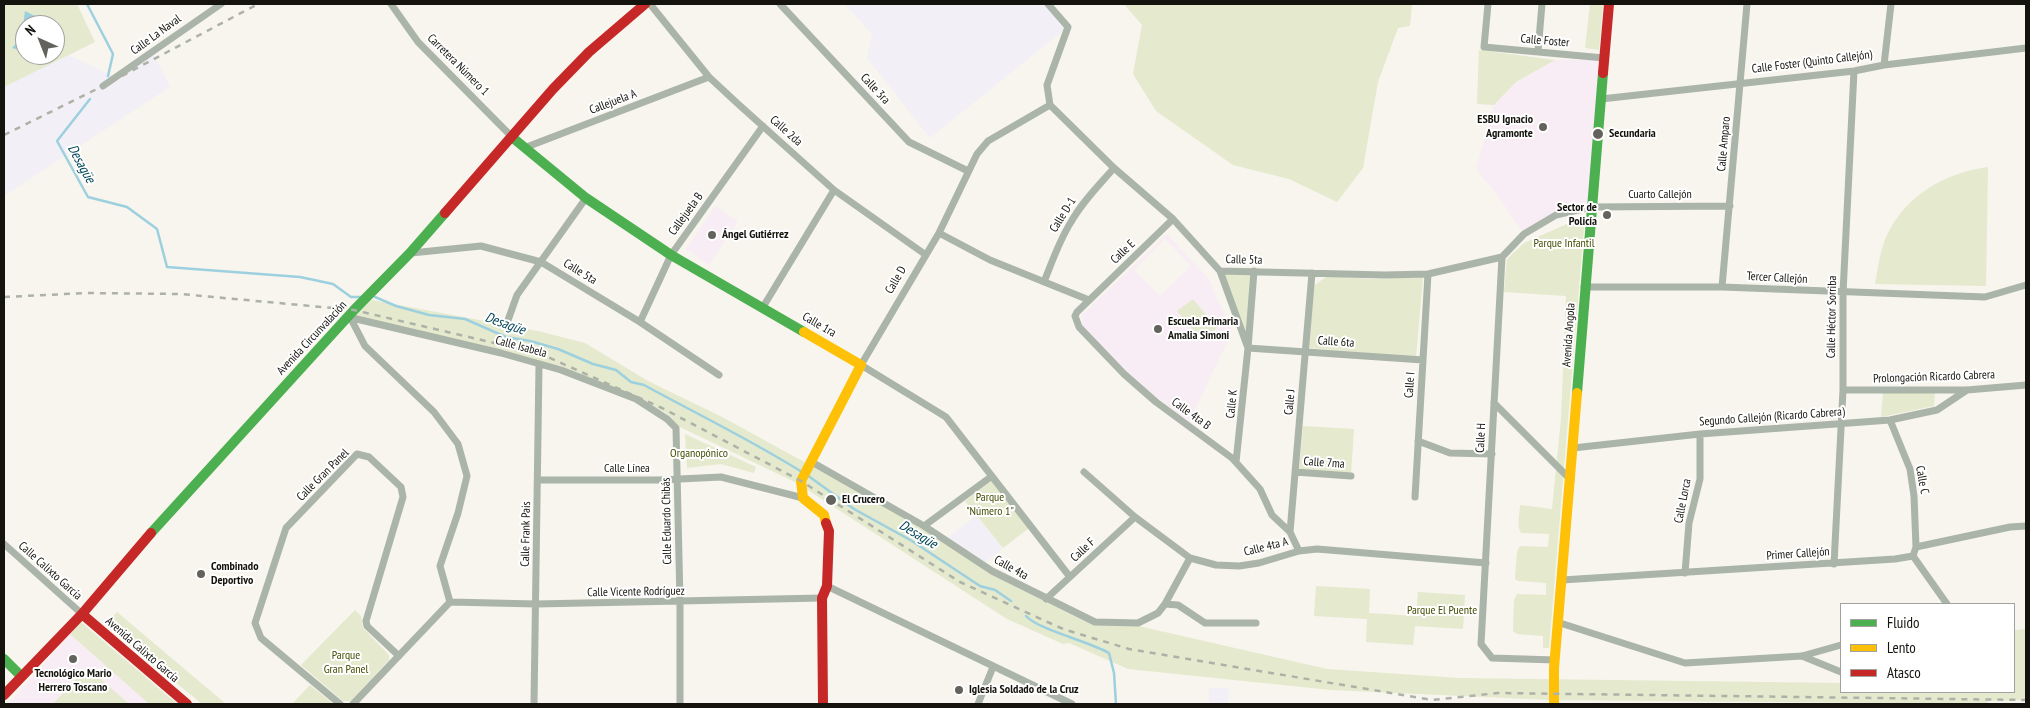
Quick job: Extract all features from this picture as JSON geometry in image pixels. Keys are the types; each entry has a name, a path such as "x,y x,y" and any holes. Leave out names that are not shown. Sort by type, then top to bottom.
{"main road":[{"name":"Avenida Circunvalación","path":"4,695 82,614 155,528 367,297 410,253 513,138 553,89 589,52 645,4"},
{"name":"Avenida Angola","path":"1554,704 1557,622 1574,448 1584,287 1609,4"},
{"name":"Calle 1ra","path":"513,138 586,198 671,255 763,306 861,364"},
{"name":"Calle D","path":"804,498 800,481 861,364"},
{"path":"804,498 824,516 829,531 827,586 822,598 823,704"},
{"name":"Avenida Calixto García","path":"82,614 187,704"},
{"path":"4,659 21,676"}],"street":[{"name":"Calle La Naval","path":"103,86 221,4"},
{"name":"Carretera Número 1","path":"391,4 418,42 513,138"},
{"name":"Calle 2da","path":"650,4 709,77 834,190 926,255"},
{"name":"Calle 3ra","path":"780,4 909,142 968,171"},
{"path":"1048,4 1068,27 1046,85 1050,104"},
{"name":"Calle Foster","path":"1488,4 1484,47 1604,58"},
{"path":"1538,51 1542,4"},
{"name":"Calle Amparo","path":"1722,287 1746,4"},
{"path":"1884,65 1891,4"},
{"name":"Calle Foster (Quinto Callejón)","path":"1601,99 1740,82 1854,71 1884,65 2026,48"},
{"name":"Calle Héctor Sorriba","path":"1834,564 1843,390 1843,293 1854,71"},
{"name":"Callejuela A","path":"524,148 709,77"},
{"name":"Calle D","path":"861,364 939,233 977,154 988,141 1050,104"},
{"name":"Calle 5ta","path":"1050,104 1114,168 1173,219 1220,271 1385,275 1428,274 1502,257"},
{"name":"Callejuela B","path":"640,322 671,255 763,126"},
{"name":"Calle D-1","path":"1044,282 1060,241 1071,221 1085,201 1114,168"},
{"path":"763,306 834,190"},
{"path":"507,323 517,295 586,198"},
{"name":"Cuarto Callejón","path":"1591,207 1730,206"},
{"path":"1502,257 1524,234 1556,215 1591,207"},
{"name":"Calle E","path":"1089,300 1173,219"},
{"path":"939,233 990,260 1089,300"},
{"name":"Calle 5ta","path":"410,253 481,246 542,262 640,322 719,375"},
{"name":"Calle H","path":"1502,257 1481,644 1492,658 1554,664"},
{"name":"Calle K","path":"1220,271 1248,348"},
{"name":"Calle K","path":"1236,462 1254,271"},
{"name":"Calle J","path":"1290,532 1312,273"},
{"name":"Calle I","path":"1415,497 1428,274"},
{"name":"Tercer Callejón","path":"1584,287 1722,287 1984,297 2026,285"},
{"name":"Calle 4ta B","path":"1089,300 1075,316 1079,327 1147,395 1228,454 1236,462 1260,489 1272,515 1290,532 1299,551"},
{"path":"349,317 366,346 434,412 458,444 467,476 458,513 440,566 450,602 353,704"},
{"name":"Calle Isabela","path":"349,317 501,353 561,370 636,399 667,418 676,428"},
{"name":"Calle 6ta","path":"1248,348 1423,360"},
{"name":"Calle 1ra","path":"861,364 946,417 1070,578"},
{"name":"Calle Frank Pais","path":"534,704 540,365"},
{"name":"Prolongación Ricardo Cabrera","path":"1843,390 1967,390 2026,385"},
{"name":"Segundo Callejón (Ricardo Cabrera)","path":"1574,448 1700,434 1890,420 1937,410 1967,390"},
{"path":"1494,403 1571,480"},
{"name":"Calle C","path":"1890,420 1910,469 1914,496 1916,547"},
{"name":"Calle Eduardo Chibás","path":"676,428 680,704"},
{"name":"Calle Lorca","path":"1685,573 1689,523 1700,479 1700,434"},
{"path":"1418,441 1450,452 1492,454"},
{"name":"Calle Gran Panel","path":"340,704 261,638 255,623 286,528 357,454 369,457 401,487 403,497 366,621 367,626 399,656"},
{"name":"Calle 4ta","path":"808,464 924,526 992,571 1095,622 1138,623 1158,613 1165,604 1190,558"},
{"name":"Calle 4ta A","path":"1084,472 1135,517 1190,558 1216,565 1239,566 1259,563 1299,551 1317,549 1486,563"},
{"name":"Calle 7ma","path":"1295,472 1351,476"},
{"path":"924,526 992,476"},
{"name":"Calle Línea","path":"538,480 721,477 804,498"},
{"name":"Calle F","path":"1046,599 1135,517"},
{"path":"1946,603 1913,556 1916,547 2010,527 2026,526"},
{"name":"Calle Calixto García","path":"4,544 82,614"},
{"name":"Primer Callejón","path":"1562,580 1834,564 1913,556"},
{"path":"827,586 1072,704"},
{"name":"Calle Vicente Rodríguez","path":"450,602 536,604 822,598"},
{"path":"1165,604 1178,605 1205,623 1256,623"},
{"path":"1557,622 1685,663 1802,656 1840,645"},
{"path":"1802,656 1840,672"},
{"path":"978,704 993,666"}],"shaded area":[{"path":"844,4 1048,4 1068,27 930,138 867,58 872,34"},
{"path":"153,53 170,87 4,196 4,86 47,65 65,65 65,56 68,55 116,77"},
{"name":"ESBU Ignacio Agramonte","path":"1555,60 1605,60 1591,207 1556,215 1524,234 1476,169 1494,105 1516,82"},
{"name":"Ángel Gutiérrez","path":"715,206 738,221 709,265 686,249"},
{"name":"Escuela Primaria Amalia Simoni","path":"1167,234 1209,279 1232,332 1189,422 1126,373 1082,325 1082,315","holes":["1165,239 1191,266 1160,296 1134,270"]},
{"path":"976,516 1003,548 984,564 947,538"},
{"name":"Tecnológico Mario Herrero Toscano","path":"70,634 149,704 8,704"},
{"path":"1209,688 1229,688 1228,704 1209,704"}],"green space":[{"path":"4,4 77,4 95,42 65,57 65,15 15,15 15,65 48,65 4,87"},
{"path":"1124,4 1412,4 1410,26 1398,28 1378,82 1363,168 1337,202 1289,179 1233,165 1156,111 1133,74 1142,25"},
{"path":"1590,4 1603,4 1599,50 1585,48"},
{"path":"1479,50 1555,60 1516,82 1494,105 1477,104"},
{"path":"1988,167 1986,286 1875,284 1887,235 1905,208 1928,188 1942,181 1972,170"},
{"name":"Parque Infantil","path":"1585,216 1549,648 1543,648 1543,636 1517,634 1513,631 1514,600 1517,594 1546,595 1546,583 1518,581 1515,579 1517,552 1520,546 1548,547 1549,534 1521,533 1519,527 1520,505 1552,509 1561,419 1566,296 1504,292 1507,259 1524,243"},
{"path":"1220,271 1254,271 1248,348"},
{"path":"1327,276 1371,279 1423,277 1416,357 1309,348 1314,286"},
{"path":"1193,299 1217,328 1201,340 1177,311"},
{"path":"372,300 538,331 585,343 648,381 722,417 925,528 987,572 1095,624 1134,625 1327,669 1459,678 1840,683 1840,693 2015,693 2015,630 2026,629 2026,700 1988,701 1987,704 1549,700 1331,690 1128,669 1069,643 1063,644 1007,619 797,483 680,427 666,413 639,398 560,366 542,363 501,349 354,316"},
{"path":"1883,392 1935,392 1934,406 1881,417"},
{"path":"1303,426 1354,429 1351,474 1299,470"},
{"name":"Organopónico","path":"685,434 756,467 754,473 721,464 687,468"},
{"name":"Parque \"Número 1\"","path":"992,480 1029,528 1003,548 965,501"},
{"name":"Parque El Puente","path":"1316,586 1370,589 1369,613 1416,616 1418,592 1465,595 1463,629 1415,626 1413,645 1366,642 1367,619 1314,616"},
{"name":"Parque Gran Panel","path":"355,610 361,616 363,628 389,655 389,660 351,701 343,701 301,665"},
{"path":"117,612 226,704 202,704 106,625"},
{"path":"81,622 177,704 149,704 70,634"},
{"path":"87,667 129,704 53,704"},
{"path":"310,685 333,704 292,704"}],"water":[{"path":"25,11 33,15 24,15"}],"waterway":[{"name":"Desagüe","path":"87,4 113,54 108,76"},
{"name":"Desagüe","path":"90,99 57,141 88,197 127,207 157,229 167,267 300,277 333,284 351,297 362,297"},
{"name":"Desagüe","path":"375,297 396,306 429,315 465,319 506,337 558,349 593,364 616,370 631,382 644,385 744,438 802,472"},
{"name":"Desagüe","path":"807,475 854,509 912,541 980,586 995,590 1011,601"},
{"name":"Desagüe","path":"1026,616 1052,631 1109,653 1114,673 1116,704"}],"railway":[{"path":"4,135 103,86 258,4"},
{"path":"4,297 87,293 181,294 354,310 541,354 662,408 801,481 960,582 1063,629 1129,649 1432,700 1498,693 2026,700"}],"traffic: fast":[{"path":"1577,393 1603,73"},
{"path":"513,138 586,198 671,255 804,332"},
{"path":"151,533 445,213"},
{"path":"4,659 21,676"}],"traffic: slow":[{"path":"804,332 861,365 801,481 803,498 824,515 826,523"},
{"path":"1554,704 1554,668 1577,393"}],"traffic: jam":[{"path":"445,213 553,89 589,52 645,4"},
{"path":"1603,73 1609,4"},
{"path":"823,704 822,598 827,586 829,531 826,523"},
{"path":"4,695 82,614 151,533"},
{"path":"82,614 187,704"}],"place":[{"name":"ESBU Ignacio Agramonte","path":"1543,127"},
{"name":"Secundaria","path":"1598,134"},
{"name":"Sector de Policía","path":"1607,215"},
{"name":"Ángel Gutiérrez","path":"712,235"},
{"name":"Escuela Primaria Amalia Simoni","path":"1158,329"},
{"name":"El Crucero","path":"831,500"},
{"name":"Combinado Deportivo","path":"201,574"},
{"name":"Tecnológico Mario Herrero Toscano","path":"73,659"},
{"name":"Iglesia Soldado de la Cruz","path":"959,690"}]}
